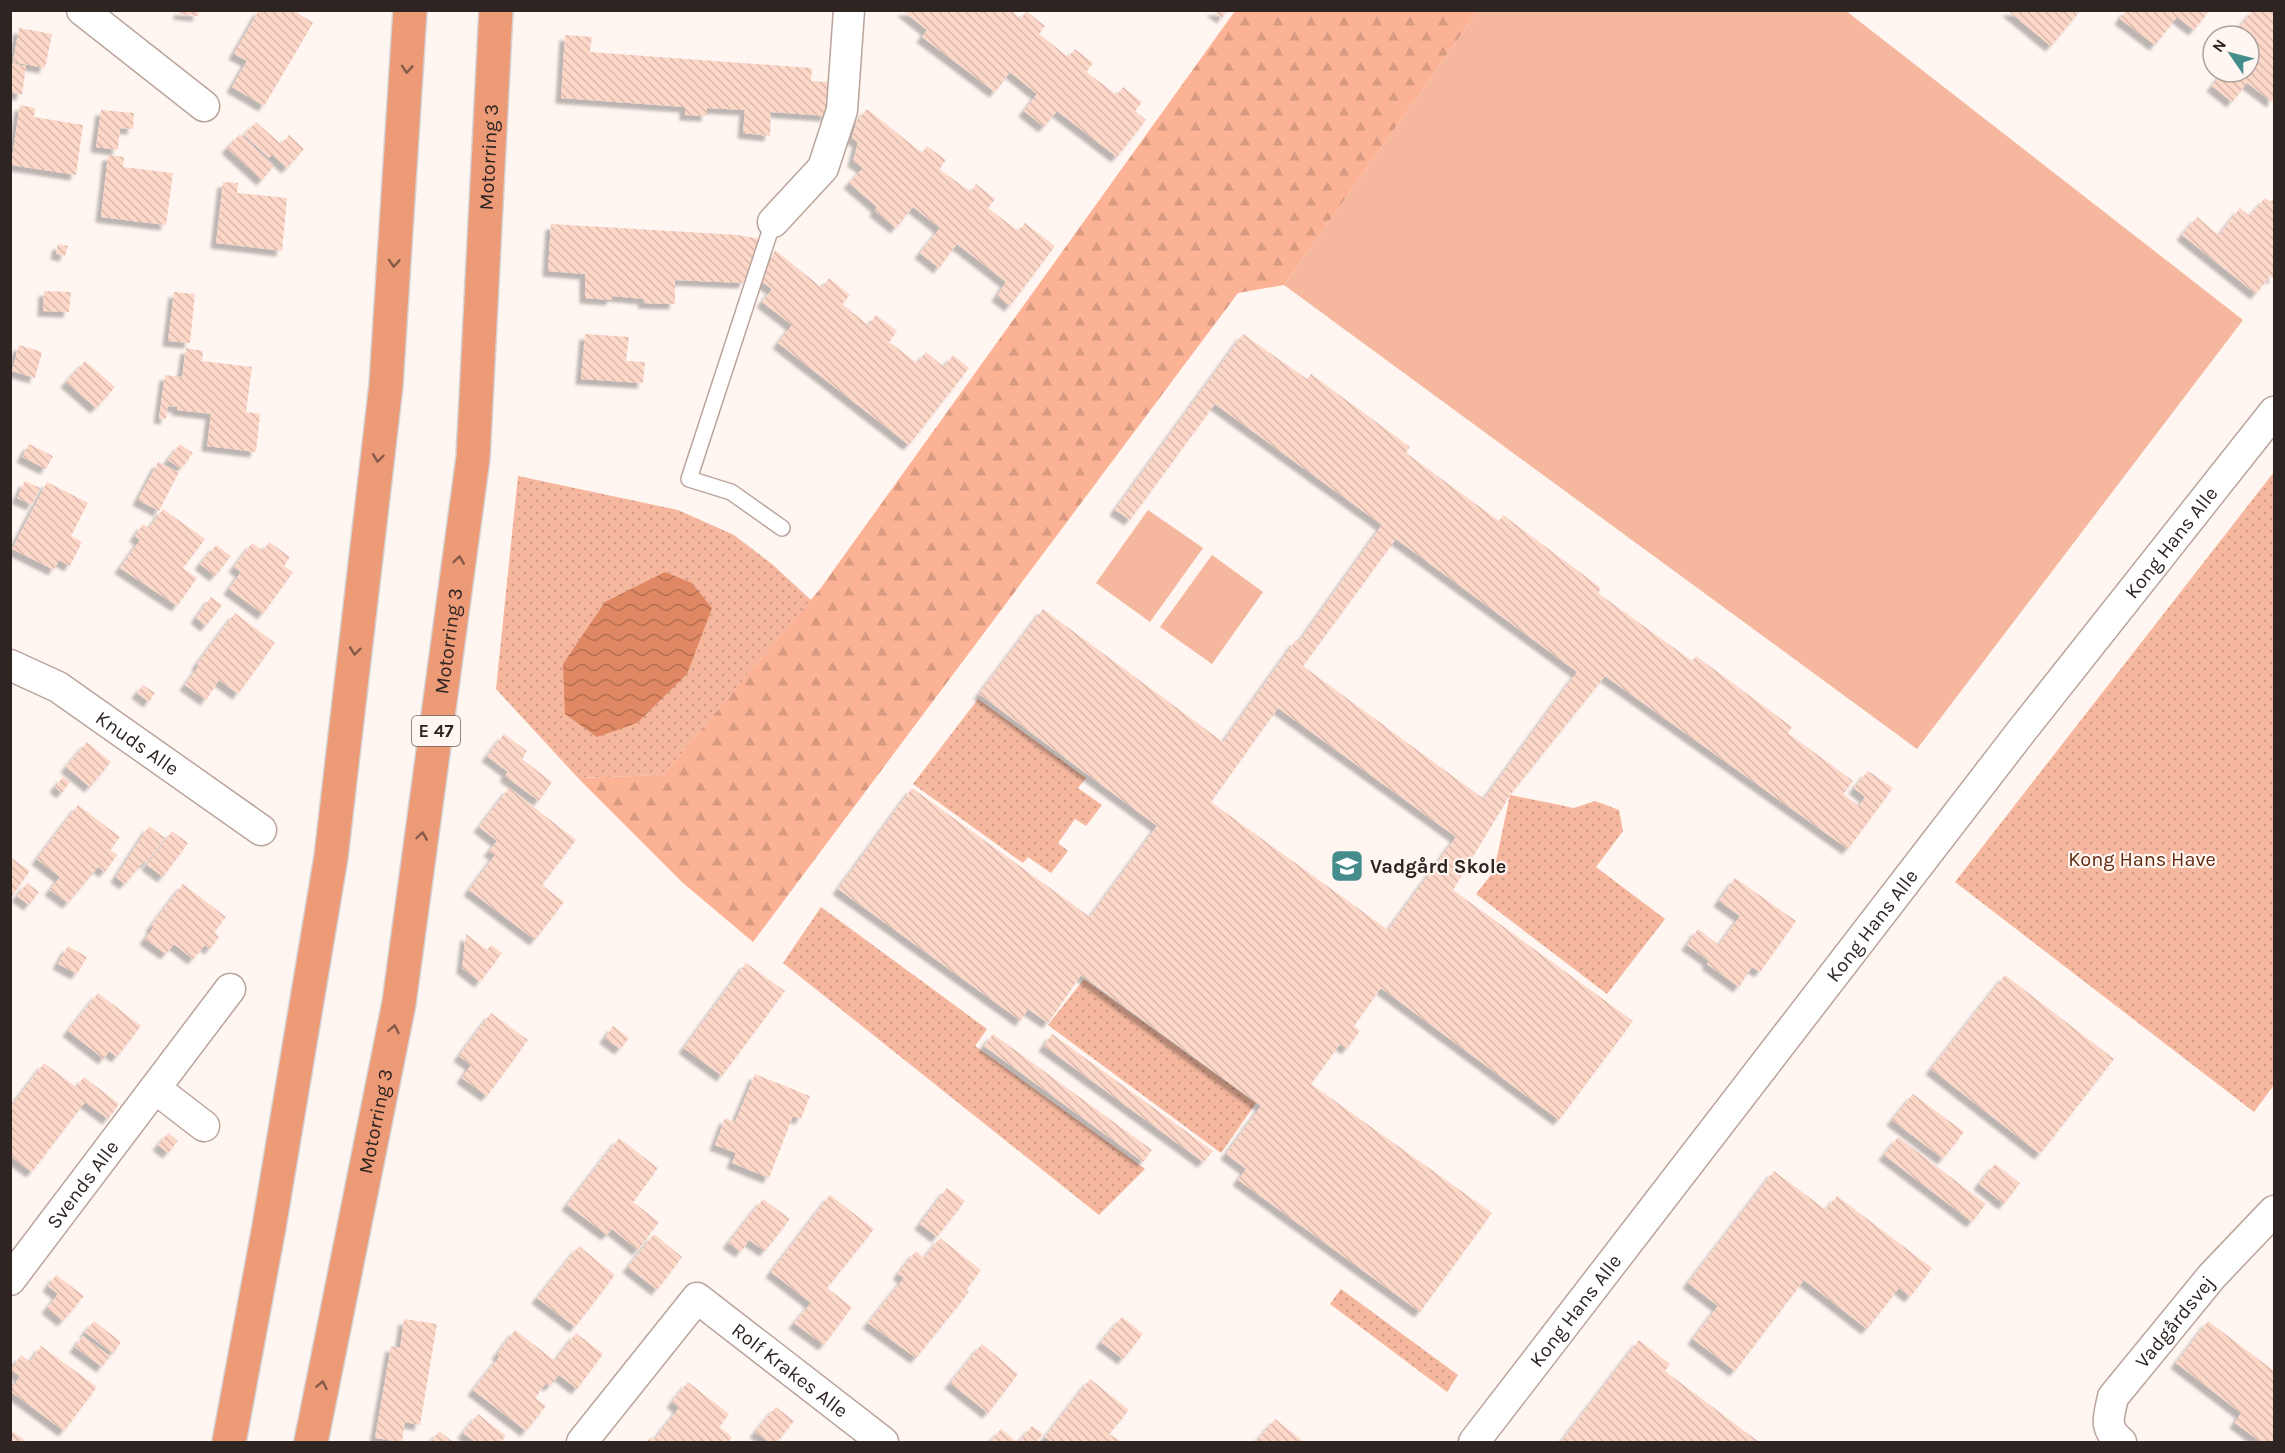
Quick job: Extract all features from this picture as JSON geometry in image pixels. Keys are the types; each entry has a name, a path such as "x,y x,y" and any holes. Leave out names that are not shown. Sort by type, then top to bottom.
{"highway":[{"path":"229,1443 269,1227 331,857 386,385 410,10"},
{"name":"Motorring 3","path":"311,1443 399,1003 473,458 496,10"}],"street":[{"path":"82,10 204,106"},
{"path":"774,222 823,168 842,110 849,10"},
{"name":"Kong Hans Alle","path":"1473,1443 2008,750 2274,412"},
{"name":"Knuds Alle","path":"10,665 58,687 261,830"},
{"name":"Svends Alle","path":"10,1280 230,989"},
{"path":"156,1089 204,1126"},
{"name":"Vadgårdsvej","path":"2121,1443 2107,1423 2113,1398 2212,1276 2274,1210"},
{"name":"Rolf Krakes Alle","path":"582,1443 697,1298 883,1443"}],"lane":[{"path":"774,222 689,478 731,492 782,528"}],"green space":[{"path":"1845,10 2243,320 1917,749 1284,285 1478,11"},
{"path":"1235,11 1478,11 1284,285 1238,293 753,942 683,883 578,778 663,775 820,589"},
{"name":"Kong Hans Have","path":"2274,472 2274,1085 2254,1112 1955,882"},
{"path":"518,476 678,510 734,535 773,565 811,600 663,775 578,778 496,689"},
{"path":"1148,510 1203,548 1150,622 1096,583"},
{"path":"1212,555 1263,592 1212,664 1160,627"},
{"path":"978,699 1086,778 1078,788 1102,805 1086,826 1075,819 1058,843 1068,851 1051,873 1028,857 1023,863 913,784"},
{"path":"1510,795 1574,808 1595,801 1619,810 1623,831 1596,867 1665,919 1607,994 1476,894 1494,871"},
{"path":"821,907 987,1029 975,1046 1145,1169 1099,1215 783,963"},
{"path":"1084,979 1256,1103 1221,1153 1048,1025"},
{"path":"1341,1289 1458,1375 1447,1392 1330,1304"}],"water":[{"path":"665,572 692,583 712,608 687,674 637,723 597,737 565,714 563,664 605,602"}],"building":[{"path":"179,10 199,10 198,16 179,14"},
{"path":"259,10 293,10 313,23 264,106 232,87 247,61 234,54"},
{"path":"902,10 1010,10 1021,19 1026,11 1045,26 1039,34 1068,57 1075,49 1093,63 1086,72 1117,95 1123,87 1142,102 1135,111 1146,120 1117,157 1057,111 1044,127 1024,111 1037,94 1010,72 995,92 922,37 927,30"},
{"path":"1212,10 1228,10 1222,18"},
{"path":"2007,10 2081,10 2051,46"},
{"path":"2126,10 2210,10 2194,30 2177,17 2155,45 2120,19"},
{"path":"2253,10 2274,10 2274,99 2272,102 2248,84 2261,84 2261,24 2242,24"},
{"path":"19,28 52,34 45,68 13,62"},
{"path":"565,35 592,37 590,52 812,68 811,81 829,82 827,116 771,112 770,136 743,133 745,110 707,108 707,116 685,115 685,107 561,98"},
{"path":"11,63 26,66 22,95 10,92"},
{"path":"2214,84 2246,84 2232,102 2212,86"},
{"path":"20,105 35,108 34,117 83,125 76,175 11,165"},
{"path":"867,109 922,153 927,146 946,160 939,169 971,192 976,184 995,199 988,208 1018,231 1025,223 1055,246 1010,306 997,296 1006,282 957,244 939,268 920,253 940,228 913,207 896,228 875,211 877,207 849,183 863,168 853,161 858,142 852,138 857,121"},
{"path":"101,110 134,113 133,129 120,128 118,150 96,147"},
{"path":"256,122 281,144 289,135 304,149 287,168 272,154 269,158 244,135"},
{"path":"240,134 274,166 262,180 227,148"},
{"path":"108,155 124,157 123,167 173,173 166,225 101,217"},
{"path":"223,182 238,183 237,193 287,198 282,251 216,243"},
{"path":"2274,197 2274,279 2270,276 2256,294 2182,235 2197,217 2219,235 2240,208 2250,216 2265,198 2271,202"},
{"path":"551,224 738,235 760,239 744,283 675,280 675,304 643,303 644,299 612,296 612,300 585,298 585,274 548,271"},
{"path":"58,244 68,246 65,256 56,254"},
{"path":"775,250 822,288 829,278 850,295 842,304 868,325 876,315 897,331 889,342 917,363 926,352 944,367 953,355 969,368 909,445 778,343 792,325 762,302 772,289 762,282"},
{"path":"44,291 71,292 69,312 43,311"},
{"path":"174,292 195,294 190,343 168,341"},
{"path":"585,334 629,337 626,361 645,362 643,383 581,379"},
{"path":"1243,334 1307,379 1311,374 1410,447 1406,453 1499,521 1503,515 1601,588 1598,593 1692,661 1696,656 1792,727 1788,733 1853,781 1843,794 1859,806 1865,797 1854,788 1868,771 1893,788 1848,849 1605,676 1510,795 1453,890 1633,1021 1559,1120 1381,988 1354,1026 1360,1031 1347,1049 1340,1044 1311,1084 1492,1213 1420,1312 1238,1180 1246,1169 1226,1154 1261,1106 1081,975 1048,1023 1028,1009 1021,1021 838,889 912,788 1090,917 1157,826 979,694 1043,609 1223,742 1296,640 1299,642 1382,525 1215,404 1130,520 1115,510","holes":["1396,539 1577,672 1484,799 1303,666","1278,708 1456,837 1388,930 1211,802"]},
{"path":"19,345 42,352 35,378 12,371"},
{"path":"186,348 203,351 202,361 252,367 246,412 260,414 256,452 207,446 211,414 177,410 178,407 168,406 166,419 159,418 165,375 182,377"},
{"path":"85,361 115,387 96,408 66,382"},
{"path":"29,444 53,456 46,469 22,457"},
{"path":"180,444 193,453 181,469 168,460"},
{"path":"158,462 179,472 159,511 138,500"},
{"path":"25,481 40,488 32,505 17,498"},
{"path":"47,482 88,503 71,536 82,542 70,566 59,560 54,570 12,549"},
{"path":"163,509 205,539 183,568 197,578 177,606 120,568 140,540 135,536 143,524 149,528"},
{"path":"269,542 290,557 284,566 293,572 263,614 229,589 241,572 234,567 252,543 263,551"},
{"path":"216,545 231,556 215,576 200,564"},
{"path":"211,597 222,605 206,626 196,618"},
{"path":"235,613 275,643 238,694 219,680 206,700 185,685 199,666 197,664"},
{"path":"143,685 155,693 149,702 137,693"},
{"path":"504,734 527,751 522,759 552,782 539,801 505,776 508,772 487,756"},
{"path":"87,742 111,762 90,787 66,767"},
{"path":"63,777 70,782 62,793 55,787"},
{"path":"509,788 576,840 542,885 564,902 535,940 469,890 495,855 489,851 497,841 479,827"},
{"path":"78,805 120,837 110,850 117,855 105,872 98,867 68,903 50,890 60,877 37,859"},
{"path":"149,826 165,838 146,863 144,861 125,884 116,877"},
{"path":"172,831 188,843 163,877 147,865"},
{"path":"10,857 30,871 12,896 10,895"},
{"path":"1735,878 1796,921 1760,972 1752,967 1739,987 1707,964 1709,961 1687,945 1698,929 1719,945 1740,916 1719,901"},
{"path":"27,883 39,892 29,905 17,896"},
{"path":"183,884 226,917 214,932 219,937 210,949 205,945 193,959 174,944 166,954 145,939 153,928 151,926"},
{"path":"466,934 487,950 491,945 502,953 480,982 462,968"},
{"path":"68,946 87,957 77,974 58,964"},
{"path":"746,963 785,991 722,1076 684,1048"},
{"path":"2005,975 2114,1059 2040,1154 1931,1069"},
{"path":"98,993 141,1026 117,1057 109,1051 104,1059 68,1031"},
{"path":"491,1013 528,1040 487,1096 462,1078 471,1065 459,1056"},
{"path":"613,1026 629,1038 620,1049 605,1038"},
{"path":"993,1034 1152,1150 1143,1162 984,1046"},
{"path":"1052,1034 1213,1151 1203,1162 1044,1046"},
{"path":"44,1063 76,1087 84,1077 119,1104 108,1119 85,1102 32,1172 10,1156 10,1108"},
{"path":"755,1074 810,1096 801,1119 793,1116 769,1178 732,1163 736,1153 715,1145 725,1118 735,1122"},
{"path":"1913,1094 1964,1132 1943,1159 1892,1120"},
{"path":"168,1133 178,1141 168,1153 158,1145"},
{"path":"1898,1137 1986,1204 1972,1222 1884,1155"},
{"path":"619,1138 658,1168 633,1202 659,1222 638,1250 612,1229 607,1235 567,1205"},
{"path":"1995,1164 2020,1183 2004,1204 1979,1184"},
{"path":"1774,1171 1826,1210 1837,1196 1932,1268 1910,1297 1899,1288 1867,1329 1804,1280 1735,1371 1693,1339 1718,1306 1688,1283"},
{"path":"947,1188 965,1201 937,1237 920,1224"},
{"path":"830,1195 874,1229 827,1288 852,1307 824,1345 794,1323 811,1303 771,1272"},
{"path":"763,1199 790,1219 765,1251 749,1240 741,1252 728,1243"},
{"path":"654,1234 682,1257 657,1290 628,1267"},
{"path":"940,1238 981,1270 966,1290 969,1292 916,1358 868,1323 904,1278 898,1274 916,1251 924,1258"},
{"path":"579,1246 615,1275 575,1327 537,1298"},
{"path":"56,1275 84,1296 63,1321 47,1308 58,1294 48,1286"},
{"path":"1122,1317 1143,1334 1123,1359 1101,1342"},
{"path":"404,1319 437,1324 420,1425 405,1422 402,1442 375,1438 391,1346 400,1348"},
{"path":"94,1321 121,1342 113,1354 85,1332"},
{"path":"2208,1321 2274,1371 2274,1442 2261,1442 2235,1423 2241,1413 2176,1363"},
{"path":"515,1330 555,1361 576,1333 603,1354 577,1389 559,1375 550,1386 546,1383 535,1398 546,1406 526,1431 473,1390 500,1356 497,1354"},
{"path":"83,1336 110,1356 102,1367 75,1347"},
{"path":"1639,1340 1670,1364 1665,1371 1759,1442 1561,1442"},
{"path":"982,1344 1018,1374 988,1413 950,1383"},
{"path":"41,1346 97,1387 64,1431 10,1391 20,1376 11,1370 21,1355 30,1362"},
{"path":"1090,1379 1129,1410 1109,1434 1122,1442 1052,1442 1045,1437"},
{"path":"688,1382 729,1414 719,1427 732,1437 728,1442 646,1442 651,1437 654,1440 679,1408 672,1402"},
{"path":"776,1407 794,1421 777,1442 769,1442 755,1432"},
{"path":"478,1414 506,1436 501,1442 475,1442 463,1433"},
{"path":"1275,1419 1304,1442 1256,1442"},
{"path":"1032,1426 1043,1434 1036,1442 1019,1442"},
{"path":"1001,1429 1016,1441 990,1442"},
{"path":"10,1430 27,1442 10,1442"},
{"path":"439,1431 453,1442 431,1442"}],"place":[{"name":"Vadgård Skole","path":"1347,866"}]}
